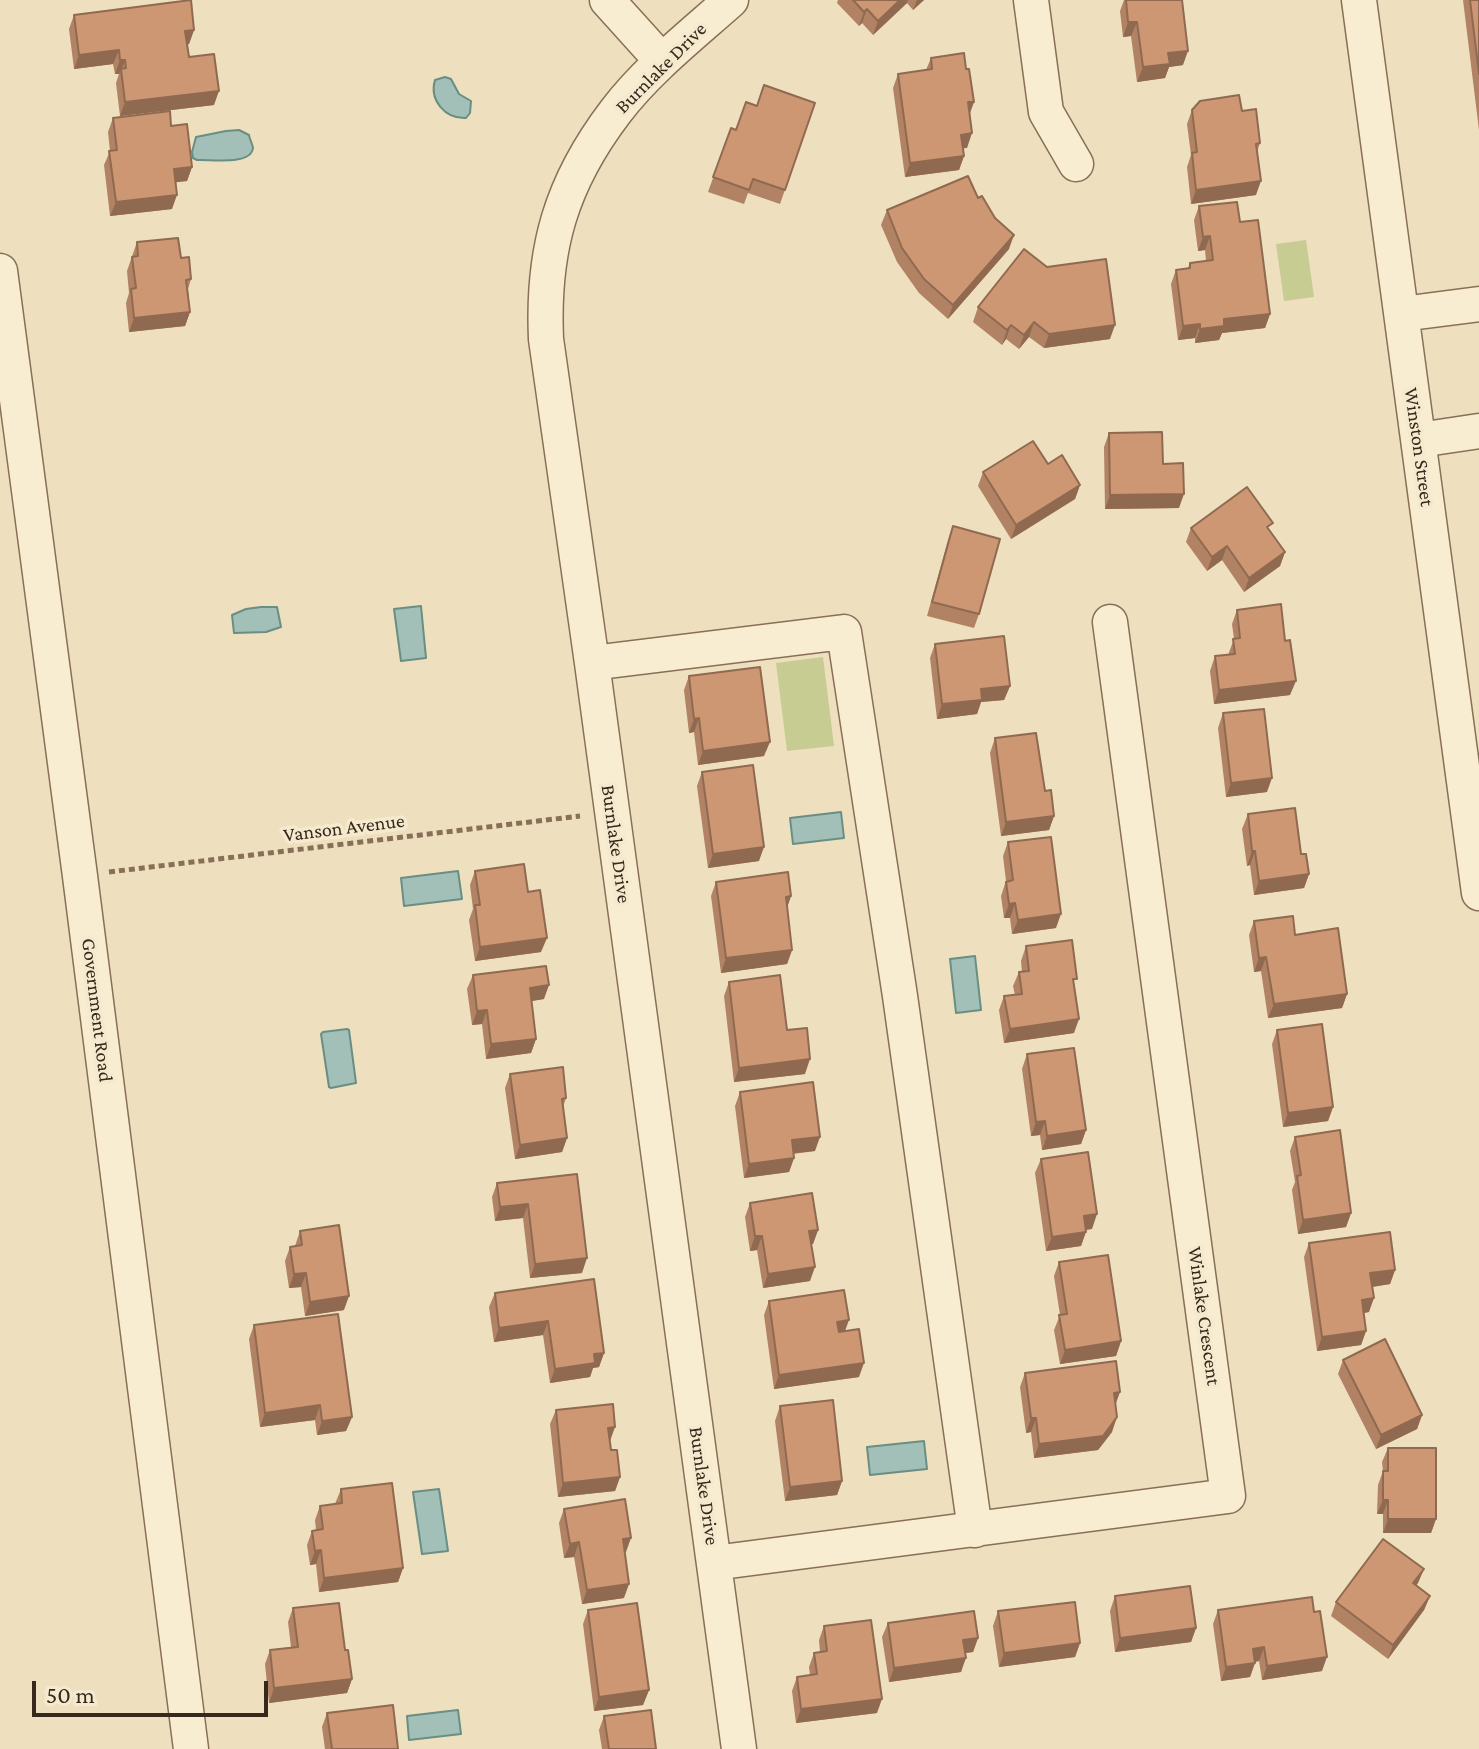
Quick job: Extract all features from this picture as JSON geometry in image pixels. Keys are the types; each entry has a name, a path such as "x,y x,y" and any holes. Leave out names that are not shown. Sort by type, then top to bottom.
{"street":[{"path":"607,0 662,61"},
{"name":"Burnlake Drive","path":"731,0 662,61 617,109 593,144 572,182 560,213 551,245 545,306 546,339 739,1749"},
{"path":"1031,0 1046,112 1076,164"},
{"name":"Winston Street","path":"1359,0 1479,893"},
{"name":"Government Road","path":"0,271 191,1749"},
{"path":"1402,314 1479,304"},
{"path":"1419,440 1479,431"},
{"name":"Winlake Crescent","path":"714,1563 1228,1496 1110,622"},
{"path":"592,663 844,632 900,996 975,1530"}],"path":[{"name":"Vanson Avenue","path":"80,876 611,812"}],"green space":[{"path":"1306,240 1314,297 1284,301 1276,244"},
{"path":"823,657 834,746 787,751 776,663"}],"water":[{"path":"451,79 459,94 471,101 470,113 466,118 451,115 440,107 434,95 435,80"},
{"path":"239,130 249,135 253,147 251,154 219,161 193,158 196,137"},
{"path":"421,606 426,658 401,661 394,609"},
{"path":"261,607 277,607 281,627 266,632 234,633 232,615"},
{"path":"841,812 844,838 793,844 790,818"},
{"path":"458,871 462,899 404,906 401,878"},
{"path":"975,956 981,1010 956,1013 950,959"},
{"path":"347,1029 356,1083 331,1088 321,1034"},
{"path":"924,1441 927,1469 870,1475 867,1447"},
{"path":"439,1489 448,1551 422,1554 413,1492"},
{"path":"458,1710 461,1734 409,1740 407,1716"}],"building":[{"path":"191,0 194,30 185,31 189,57 214,54 219,91 125,102 121,69 126,68 125,60 120,60 119,50 79,55 74,15"},
{"path":"853,0 900,0 878,21"},
{"path":"1126,0 1182,0 1188,51 1168,53 1170,64 1143,67 1137,22 1128,22"},
{"path":"1470,0 1479,0 1479,74"},
{"path":"964,53 974,102 968,102 972,133 961,135 964,156 910,163 898,74 932,69 931,58"},
{"path":"764,85 815,103 785,190 753,179 749,190 713,177 731,128 736,130 746,102 757,106"},
{"path":"1239,95 1242,111 1256,109 1260,143 1256,144 1261,181 1196,190 1192,153 1197,152 1192,110 1200,101"},
{"path":"170,111 171,126 187,124 192,167 174,169 177,195 116,202 109,151 117,150 113,118"},
{"path":"968,176 978,198 982,196 995,218 1014,235 953,305 924,279 902,248 887,210"},
{"path":"1237,202 1240,222 1258,220 1270,314 1224,319 1224,326 1200,329 1200,324 1183,326 1176,270 1190,268 1190,263 1213,260 1210,236 1203,237 1199,206"},
{"path":"178,238 181,258 189,257 191,279 186,280 190,312 134,318 131,289 136,288 132,257 138,256 137,242"},
{"path":"1024,249 1047,267 1106,259 1115,325 1049,334 1034,322 1024,335 1011,325 1007,330 978,307"},
{"path":"1162,432 1163,464 1183,463 1184,494 1110,495 1109,433"},
{"path":"1033,441 1048,464 1062,455 1080,485 1016,525 983,472"},
{"path":"1247,487 1273,523 1267,527 1285,552 1249,578 1227,546 1212,557 1191,528"},
{"path":"953,526 1000,539 979,614 932,602"},
{"path":"1281,604 1285,641 1290,640 1296,681 1219,690 1215,656 1235,654 1233,639 1240,638 1237,610"},
{"path":"1004,636 1010,686 981,689 982,700 942,704 935,644"},
{"path":"760,667 770,742 703,751 699,718 694,719 689,676"},
{"path":"1264,709 1272,778 1231,783 1223,713"},
{"path":"1036,733 1045,791 1051,790 1054,816 1006,822 995,738"},
{"path":"753,765 764,847 713,854 702,772"},
{"path":"1295,808 1301,854 1306,854 1309,874 1259,881 1248,814"},
{"path":"1051,837 1061,914 1018,920 1015,903 1009,904 1006,882 1013,880 1008,842"},
{"path":"524,864 528,892 540,890 547,938 480,947 475,905 480,905 475,871"},
{"path":"788,872 791,896 786,897 792,950 726,958 716,882"},
{"path":"1293,916 1295,935 1338,928 1347,994 1274,1004 1266,957 1259,958 1254,921"},
{"path":"1072,940 1077,979 1073,979 1079,1019 1010,1029 1004,996 1022,994 1019,972 1029,971 1026,946"},
{"path":"546,966 549,985 530,988 536,1039 491,1044 487,1010 477,1011 473,975"},
{"path":"780,975 787,1030 807,1028 810,1059 739,1068 729,982"},
{"path":"1322,1024 1333,1107 1288,1113 1277,1030"},
{"path":"1074,1048 1086,1130 1047,1136 1045,1121 1036,1122 1027,1054"},
{"path":"563,1067 566,1098 562,1099 567,1138 520,1145 510,1074"},
{"path":"813,1082 820,1137 792,1140 794,1158 749,1164 740,1092"},
{"path":"1340,1130 1351,1213 1303,1220 1295,1137"},
{"path":"1088,1152 1097,1214 1084,1216 1086,1232 1052,1237 1041,1159"},
{"path":"577,1174 587,1258 535,1264 528,1204 500,1207 497,1183"},
{"path":"812,1193 818,1230 809,1231 815,1267 768,1274 762,1236 755,1236 750,1203"},
{"path":"339,1225 349,1296 310,1302 306,1273 294,1274 290,1247 302,1245 300,1231"},
{"path":"1390,1232 1395,1270 1370,1273 1374,1298 1362,1300 1366,1331 1322,1337 1309,1243"},
{"path":"1108,1255 1121,1341 1065,1350 1059,1315 1067,1314 1059,1262"},
{"path":"594,1279 604,1353 594,1354 595,1363 555,1369 548,1321 499,1328 495,1293"},
{"path":"844,1290 849,1320 837,1322 839,1332 859,1329 864,1363 779,1375 769,1301"},
{"path":"338,1314 352,1417 322,1421 320,1405 265,1413 254,1325"},
{"path":"1385,1339 1422,1415 1381,1435 1343,1360"},
{"path":"1116,1361 1120,1392 1114,1393 1117,1417 1103,1436 1039,1444 1036,1418 1031,1418 1025,1373"},
{"path":"833,1400 842,1481 790,1487 780,1406"},
{"path":"613,1404 615,1427 608,1428 611,1450 617,1450 620,1477 563,1483 556,1410"},
{"path":"1388,1448 1436,1448 1436,1519 1388,1519 1388,1500 1383,1500 1383,1471 1388,1471"},
{"path":"392,1483 403,1568 324,1578 321,1550 315,1551 312,1531 323,1529 320,1506 342,1503 341,1489"},
{"path":"625,1499 631,1538 623,1539 629,1584 587,1590 579,1542 570,1544 564,1509"},
{"path":"1383,1539 1424,1569 1413,1583 1430,1596 1393,1645 1336,1602"},
{"path":"1190,1586 1196,1628 1120,1638 1115,1596"},
{"path":"1312,1597 1314,1612 1320,1611 1327,1657 1267,1666 1264,1647 1253,1649 1255,1663 1226,1667 1218,1610"},
{"path":"1075,1602 1080,1643 1004,1653 998,1611"},
{"path":"339,1603 352,1679 274,1688 270,1650 298,1647 293,1608"},
{"path":"637,1603 649,1690 599,1697 588,1610"},
{"path":"974,1611 978,1638 963,1640 966,1658 894,1668 888,1623"},
{"path":"871,1620 882,1699 801,1709 797,1677 817,1674 814,1653 827,1651 824,1626"},
{"path":"393,1705 398,1749 332,1749 327,1713"},
{"path":"651,1710 656,1749 609,1749 604,1716"}]}
